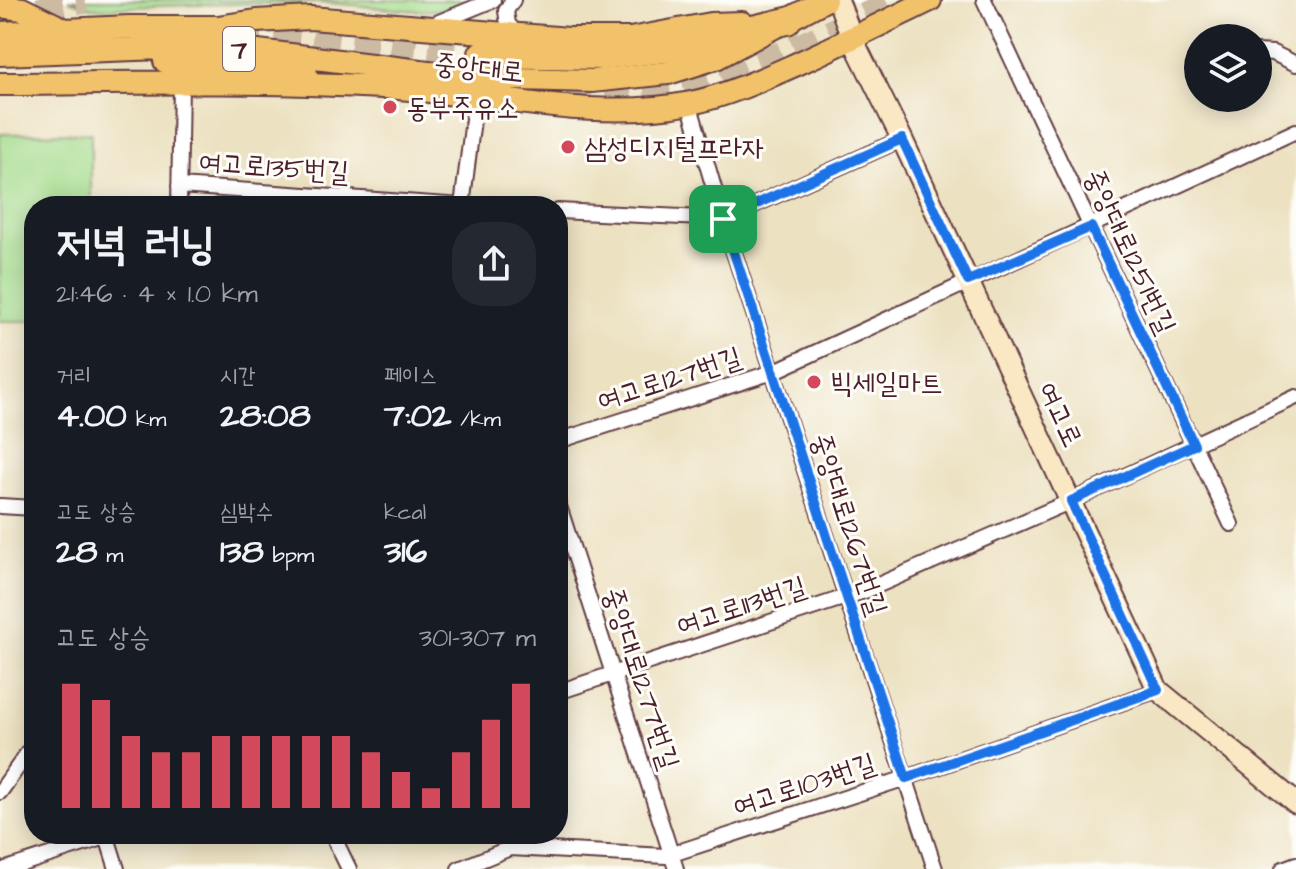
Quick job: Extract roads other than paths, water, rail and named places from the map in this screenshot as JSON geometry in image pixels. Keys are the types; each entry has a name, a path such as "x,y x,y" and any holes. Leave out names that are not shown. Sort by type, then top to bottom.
{"highway":[{"path":"482,54 602,56 665,49 787,21"}],"main road":[{"name":"중앙대로","path":"0,33 129,27 218,27 311,18 569,39 630,39 711,24 787,21 825,0"},
{"name":"여고로","path":"838,0 852,38 1158,690 1296,803"},
{"path":"884,0 892,8 909,10"},
{"name":"중앙대로","path":"0,84 181,82 384,87 622,109 689,103 754,83 930,0"},
{"path":"0,6 22,9 68,31"},
{"name":"7","path":"0,54 217,46 477,78 592,81 668,73 716,58 787,21"},
{"name":"7","path":"0,66 182,60 223,62 344,78 384,87"}],"street":[{"path":"422,28 493,0"},
{"path":"513,0 506,11 508,24 518,35"},
{"name":"중앙대로1251번길","path":"984,0 1231,524"},
{"path":"1272,53 1296,64"},
{"path":"179,196 181,82"},
{"path":"463,196 476,96"},
{"name":"중앙대로1267번길","path":"689,103 723,219 935,869"},
{"name":"여고로127번길","path":"568,438 773,372 1296,131"},
{"path":"568,211 723,219 902,139"},
{"name":"여고로135번길","path":"179,186 282,196"},
{"name":"여고로113번길","path":"568,689 847,597 1071,501 1296,397"},
{"path":"0,506 24,507"},
{"name":"중앙대로1277번길","path":"568,534 674,862"},
{"name":"여고로103번길","path":"459,869 510,848 666,856 674,862 1158,690"},
{"path":"0,792 24,758"},
{"path":"6,869 83,844"},
{"path":"113,844 117,869"},
{"path":"337,844 349,869"},
{"path":"1283,869 1296,864"}],"tunnel":[{"path":"0,19 85,0"},
{"path":"566,89 649,88 710,79 794,49 898,0"},
{"path":"235,32 278,31 482,54"}],"place":[{"name":"동부주유소","path":"390,107"},
{"name":"삼성디지털프라자","path":"568,147"},
{"name":"빅세일마트","path":"814,382"}]}
